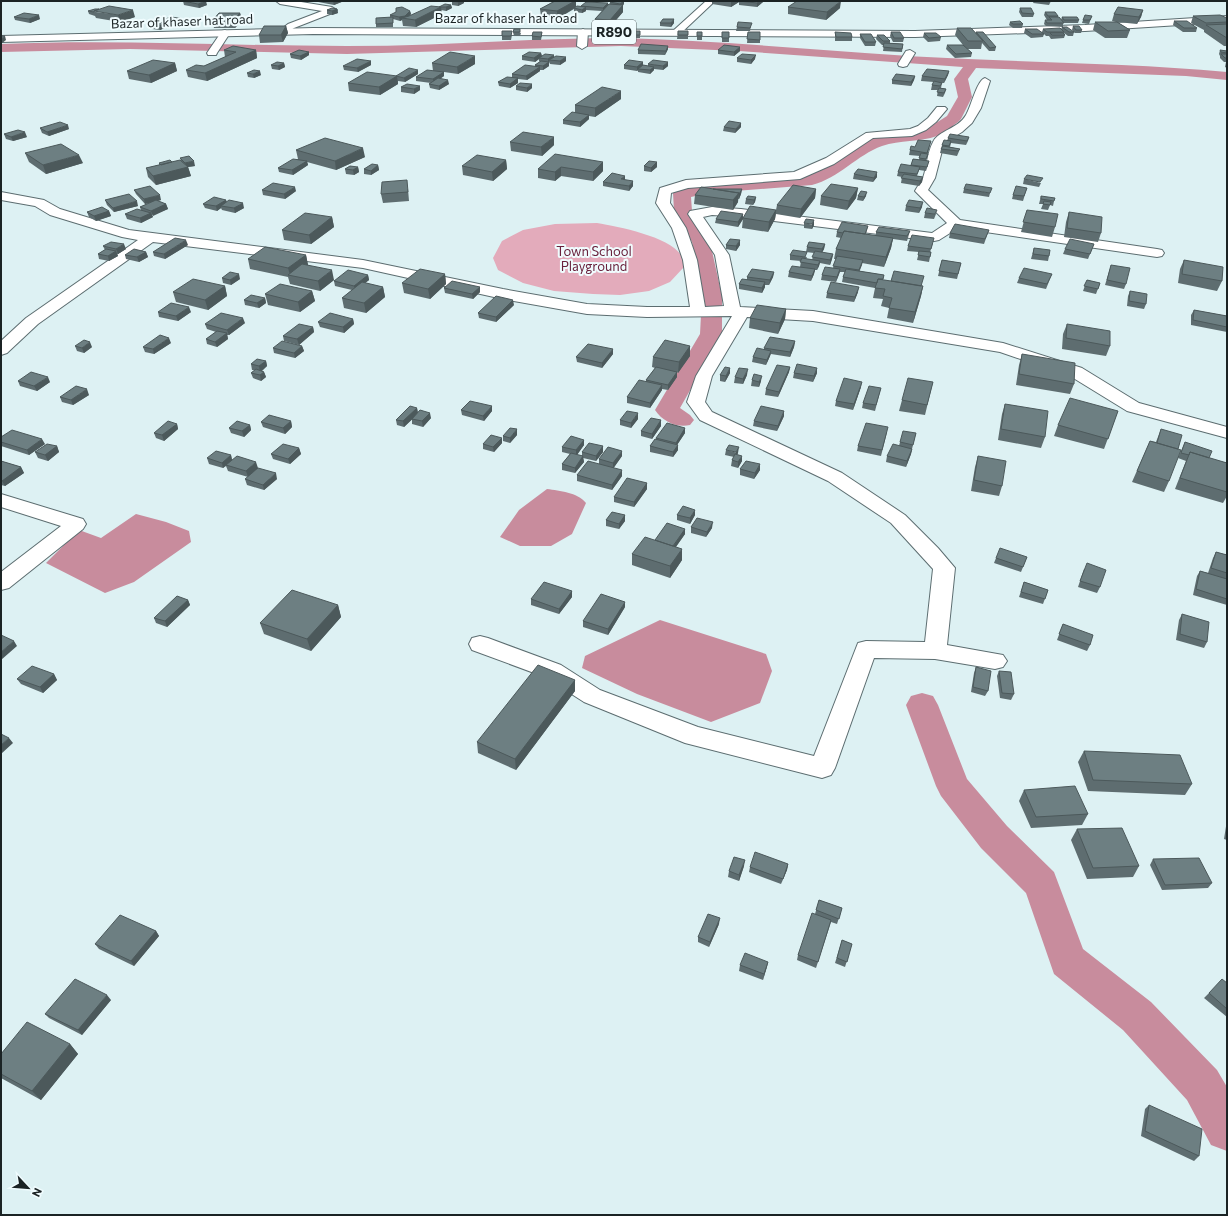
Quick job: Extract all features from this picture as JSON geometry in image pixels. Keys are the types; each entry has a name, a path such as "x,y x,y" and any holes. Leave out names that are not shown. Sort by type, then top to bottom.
{"street":[{"path":"280,1 332,10 291,26 283,32"},
{"path":"677,32 694,15 712,1"},
{"name":"Bazar of khaser hat road","path":"1,39 222,36 283,32 583,38 677,32 764,34 922,34 1085,28 1227,19"},
{"path":"212,53 222,36"},
{"path":"903,64 910,53"},
{"path":"985,81 975,110 965,125 940,139 929,178 921,191 956,224 1157,253"},
{"path":"695,311 690,260 679,228 663,203 665,191 686,184 796,176 830,161 870,135 912,132 922,128 932,120 941,109"},
{"path":"1,196 39,203 55,212 127,234 363,264 503,294 587,309 647,312 735,312 812,316 1003,348 1076,372 1133,407 1227,433"},
{"path":"935,651 944,568 931,553 898,519 835,477 706,416 696,402 704,376 734,329 735,312 722,256 695,214 712,211 741,212 934,238 956,224"},
{"path":"1,350 32,321 152,236"},
{"path":"1,500 76,524 1,583"},
{"path":"480,644 553,671 592,696 694,736 822,768 866,649 935,651 995,661"}],"green space":[{"name":"Town School Playground","path":"597,223 642,233 675,248 681,255 684,267 670,282 649,291 620,295 593,294 554,291 523,283 498,270 493,258 502,241 523,230 555,224"}],"shaded area":[{"path":"547,489 573,494 578,496 586,503 572,534 551,546 520,546 500,537 519,510"},
{"path":"136,514 166,522 189,531 191,542 134,582 105,593 46,563 79,530 101,538"},
{"path":"660,620 766,654 772,671 760,703 711,722 637,694 582,668 585,656"}],"building":[{"path":"183,1 206,1 198,4"},
{"path":"555,1 575,1 557,11 540,9"},
{"path":"624,1 620,4 610,2"},
{"path":"739,1 760,1 757,3"},
{"path":"797,1 841,1 827,12 788,7"},
{"path":"586,2 608,3 603,8 581,6"},
{"path":"445,4 451,5 439,7"},
{"path":"609,4 623,5 610,20 595,19"},
{"path":"109,6 133,10 118,15 94,11"},
{"path":"431,6 441,7 415,20 402,18 409,16"},
{"path":"577,6 586,7 582,10 574,8"},
{"path":"402,7 410,11 405,16 399,17 390,15 396,12 396,8"},
{"path":"1118,7 1143,10 1139,17 1114,14"},
{"path":"332,8 337,9 332,11 327,10"},
{"path":"1020,8 1031,8 1034,14 1022,13"},
{"path":"99,9 94,12 88,11"},
{"path":"1045,12 1055,12 1058,16 1048,16"},
{"path":"24,13 39,15 29,19 14,17"},
{"path":"219,13 240,13 233,21 212,21"},
{"path":"1085,15 1092,16 1090,20 1083,20"},
{"path":"1220,15 1227,18 1227,22 1206,23 1193,16"},
{"path":"172,17 183,19 176,21 165,19"},
{"path":"393,17 393,23 376,24 376,18"},
{"path":"1049,17 1059,17 1064,23 1047,23 1045,20 1052,20"},
{"path":"1062,17 1077,17 1079,20 1064,20"},
{"path":"663,19 674,19 671,23 660,23"},
{"path":"1020,21 1023,24 1013,24 1010,22"},
{"path":"1174,21 1187,21 1197,28 1184,28"},
{"path":"158,22 166,23 159,26 151,26"},
{"path":"738,22 752,23 750,28 737,27"},
{"path":"1095,22 1117,22 1130,30 1108,31"},
{"path":"1227,24 1227,38 1206,25"},
{"path":"264,26 286,26 281,35 259,35"},
{"path":"1073,26 1079,26 1082,30 1076,30"},
{"path":"1062,27 1067,27 1074,32 1069,32"},
{"path":"957,28 971,28 983,41 968,41"},
{"path":"1060,28 1064,32 1047,32 1043,29"},
{"path":"514,29 520,29 520,32 513,32"},
{"path":"1025,29 1037,29 1044,34 1032,34"},
{"path":"502,31 512,31 511,36 502,36"},
{"path":"611,31 623,31 623,34 611,34"},
{"path":"630,31 640,31 640,35 630,35"},
{"path":"678,31 688,31 688,35 678,35"},
{"path":"533,32 542,32 541,37 532,36"},
{"path":"697,32 702,32 702,36 697,36"},
{"path":"722,32 729,32 729,38 722,38"},
{"path":"748,32 760,32 760,40 747,39"},
{"path":"835,32 851,33 852,37 836,37"},
{"path":"891,32 900,32 904,38 894,38"},
{"path":"976,32 983,32 996,47 990,48"},
{"path":"924,33 936,33 941,37 929,38"},
{"path":"1050,33 1063,33 1065,35 1052,35"},
{"path":"860,34 871,34 876,42 865,42"},
{"path":"877,35 884,35 890,41 883,41"},
{"path":"884,43 903,44 902,49 883,47"},
{"path":"641,44 668,46 666,51 638,50"},
{"path":"724,45 740,47 734,52 718,50"},
{"path":"947,45 963,45 972,53 956,54"},
{"path":"233,46 256,50 205,73 186,70 196,65 204,66 236,52 224,50"},
{"path":"299,50 309,52 300,56 290,54"},
{"path":"1220,50 1227,51 1227,53 1221,52"},
{"path":"450,52 475,56 457,67 432,63"},
{"path":"529,52 541,53 534,58 522,56"},
{"path":"545,54 554,55 548,59 539,58"},
{"path":"742,54 756,55 751,60 737,58"},
{"path":"1221,54 1227,54 1227,58 1225,58"},
{"path":"556,56 566,57 560,61 549,60"},
{"path":"357,59 371,61 357,68 343,66"},
{"path":"153,60 175,63 149,75 127,71"},
{"path":"629,60 643,62 637,67 624,65"},
{"path":"653,60 668,62 663,66 648,64"},
{"path":"541,61 549,62 543,66 535,65"},
{"path":"277,62 284,63 278,66 271,65"},
{"path":"525,65 540,67 526,76 512,74"},
{"path":"643,65 654,67 650,70 638,69"},
{"path":"409,68 418,70 404,78 396,76"},
{"path":"927,69 949,71 945,79 922,76"},
{"path":"254,70 260,71 253,74 247,73"},
{"path":"427,70 444,72 433,79 416,77"},
{"path":"367,72 397,76 379,87 348,83"},
{"path":"896,74 915,76 911,82 892,80"},
{"path":"507,77 518,78 510,84 498,82"},
{"path":"438,78 448,80 439,86 429,84"},
{"path":"934,81 942,83 940,86 932,85"},
{"path":"520,83 532,84 527,88 516,86"},
{"path":"407,84 420,86 414,89 401,87"},
{"path":"602,87 621,91 595,108 575,105"},
{"path":"939,88 946,89 944,93 937,92"},
{"path":"572,112 589,115 580,122 563,120"},
{"path":"729,121 741,123 736,129 724,127"},
{"path":"60,122 68,125 47,132 40,128"},
{"path":"18,130 25,132 11,137 4,134"},
{"path":"523,132 554,137 541,147 510,142"},
{"path":"950,134 969,137 967,141 948,138"},
{"path":"325,138 363,148 335,161 296,150"},
{"path":"918,140 931,141 927,153 910,150 911,146 915,147"},
{"path":"944,140 951,141 949,146 942,145"},
{"path":"61,144 79,155 43,165 25,153"},
{"path":"943,146 960,149 958,151 941,149"},
{"path":"921,153 928,154 926,159 919,158"},
{"path":"555,154 603,162 593,172 561,167 555,172 538,169"},
{"path":"477,155 506,160 492,172 462,166"},
{"path":"189,156 194,161 185,163 180,158"},
{"path":"293,159 307,161 292,170 278,168"},
{"path":"913,159 929,161 927,167 911,165"},
{"path":"170,160 172,162 161,165 159,163"},
{"path":"180,160 188,167 153,176 146,168"},
{"path":"649,161 657,162 651,168 644,166"},
{"path":"372,164 378,165 371,171 364,169"},
{"path":"901,164 920,167 917,174 898,172"},
{"path":"350,166 358,167 353,170 345,169"},
{"path":"858,169 877,172 874,178 854,174"},
{"path":"612,173 625,176 621,179 633,181 629,186 603,182"},
{"path":"904,174 923,177 920,181 901,178"},
{"path":"1027,175 1043,178 1040,182 1024,179"},
{"path":"407,180 408,192 381,194 382,182"},
{"path":"273,183 295,187 284,194 262,190"},
{"path":"831,184 858,188 849,201 821,196"},
{"path":"966,184 992,188 990,193 964,189"},
{"path":"793,185 816,189 801,209 777,205"},
{"path":"150,186 160,195 144,199 134,190"},
{"path":"1016,186 1027,188 1024,196 1013,195"},
{"path":"701,187 739,193 733,200 695,195"},
{"path":"713,189 742,189 739,194"},
{"path":"861,191 867,192 864,197 858,196"},
{"path":"129,194 137,201 113,208 105,200"},
{"path":"748,196 756,197 754,200 746,199"},
{"path":"1041,196 1055,198 1054,201 1041,199"},
{"path":"214,197 226,200 216,206 203,204"},
{"path":"156,200 166,204 151,211 140,207"},
{"path":"229,200 243,203 234,208 221,206"},
{"path":"909,200 923,202 920,208 906,206"},
{"path":"1044,201 1051,202 1050,205 1043,204"},
{"path":"750,206 776,210 769,222 743,218"},
{"path":"102,207 109,211 94,216 87,212"},
{"path":"927,208 937,210 935,214 925,213"},
{"path":"137,209 151,213 140,218 125,214"},
{"path":"1027,210 1058,214 1055,227 1023,222"},
{"path":"721,211 743,214 738,222 716,219"},
{"path":"1069,212 1102,217 1101,233 1067,228"},
{"path":"305,213 332,217 309,235 282,230"},
{"path":"806,219 814,220 812,224 804,223"},
{"path":"842,222 868,226 865,234 844,231 843,233 837,232"},
{"path":"955,224 989,230 985,239 950,233"},
{"path":"879,227 910,231 907,236 876,232"},
{"path":"844,231 893,238 886,257 836,249"},
{"path":"912,235 934,238 931,249 908,246"},
{"path":"175,238 186,240 164,254 153,252"},
{"path":"730,239 740,240 736,246 726,245"},
{"path":"1070,239 1094,244 1090,254 1065,249"},
{"path":"111,242 124,244 116,249 103,246"},
{"path":"809,242 825,244 822,249 807,247"},
{"path":"265,247 306,255 288,268 248,259"},
{"path":"1034,248 1050,250 1049,256 1033,254"},
{"path":"106,249 116,251 108,256 98,254"},
{"path":"134,249 146,252 137,257 125,255"},
{"path":"793,250 807,252 805,257 790,255"},
{"path":"815,251 833,254 830,260 812,257"},
{"path":"919,251 931,252 930,257 918,255"},
{"path":"837,256 863,260 859,270 833,266"},
{"path":"802,258 820,261 818,265 800,262"},
{"path":"942,260 961,263 958,274 939,271"},
{"path":"1184,260 1223,267 1222,281 1182,274"},
{"path":"302,264 332,270 318,281 288,275"},
{"path":"1111,265 1130,268 1126,284 1107,280"},
{"path":"792,266 815,269 812,276 789,272"},
{"path":"825,267 840,269 837,277 822,275"},
{"path":"1024,268 1052,274 1047,284 1019,278"},
{"path":"420,269 445,274 428,289 402,283"},
{"path":"752,269 774,272 770,280 747,277"},
{"path":"846,269 884,275 883,279 878,279 877,283 843,277"},
{"path":"348,270 368,275 354,286 334,281"},
{"path":"894,271 924,276 921,286 891,281"},
{"path":"230,272 239,274 230,280 222,278"},
{"path":"193,279 225,286 205,300 173,292"},
{"path":"742,279 765,282 762,288 739,284"},
{"path":"878,279 923,286 915,312 889,308 892,298 883,296 885,289 875,288"},
{"path":"1087,280 1100,283 1098,289 1084,286"},
{"path":"452,281 480,287 472,294 444,288"},
{"path":"362,282 383,287 364,303 342,298"},
{"path":"831,282 859,287 855,297 827,293"},
{"path":"280,284 312,291 298,302 265,294"},
{"path":"1130,291 1147,294 1146,304 1129,301"},
{"path":"251,295 265,298 257,303 244,300"},
{"path":"496,296 513,300 496,317 478,313"},
{"path":"171,303 189,307 176,316 158,312"},
{"path":"757,305 786,309 780,323 750,318"},
{"path":"1194,310 1227,316 1227,327 1193,320"},
{"path":"221,313 243,318 227,330 205,324"},
{"path":"330,313 353,319 343,327 318,322"},
{"path":"299,324 313,327 297,339 283,336"},
{"path":"1067,324 1110,331 1110,346 1066,338"},
{"path":"217,331 227,333 215,342 206,339"},
{"path":"160,335 169,338 153,349 143,347"},
{"path":"770,337 795,341 790,352 764,348"},
{"path":"84,340 90,342 82,348 75,346"},
{"path":"665,340 690,346 679,362 653,357"},
{"path":"282,341 302,346 294,353 273,348"},
{"path":"588,344 613,349 602,363 576,357"},
{"path":"757,348 771,351 767,360 753,357"},
{"path":"1022,354 1075,363 1074,384 1019,374"},
{"path":"257,359 266,361 259,366 251,364"},
{"path":"797,364 817,368 814,376 794,373"},
{"path":"777,365 790,367 779,392 766,389"},
{"path":"656,367 677,372 668,385 646,380"},
{"path":"725,367 730,368 726,376 720,375"},
{"path":"739,368 748,369 743,379 735,377"},
{"path":"256,369 264,372 260,375 251,373"},
{"path":"31,372 48,377 34,386 18,381"},
{"path":"754,374 762,376 759,382 752,380"},
{"path":"844,378 862,382 854,404 836,401"},
{"path":"908,378 933,382 927,405 902,400"},
{"path":"639,380 662,385 650,403 627,397"},
{"path":"76,386 87,389 71,400 60,397"},
{"path":"869,386 881,388 876,405 863,403"},
{"path":"1070,398 1118,411 1108,439 1058,425"},
{"path":"470,401 492,406 483,416 461,410"},
{"path":"1005,404 1048,411 1045,437 1001,429"},
{"path":"410,406 417,408 403,421 396,420"},
{"path":"761,406 784,411 778,426 754,421"},
{"path":"420,410 430,413 422,421 412,419"},
{"path":"627,411 638,413 631,423 620,420"},
{"path":"269,415 291,421 283,428 261,422"},
{"path":"651,418 661,420 652,434 641,431"},
{"path":"168,421 177,424 162,435 154,433"},
{"path":"237,421 250,425 242,431 229,428"},
{"path":"667,423 685,428 676,443 656,438"},
{"path":"866,423 888,427 882,450 858,446"},
{"path":"510,428 517,429 510,438 503,436"},
{"path":"1161,429 1182,435 1178,449 1157,443"},
{"path":"12,430 42,439 27,450 1,442 1,437"},
{"path":"903,431 916,433 913,445 900,442"},
{"path":"491,435 502,438 493,447 483,444"},
{"path":"571,436 584,440 576,450 562,447"},
{"path":"655,439 678,445 673,452 650,446"},
{"path":"1150,441 1181,450 1169,481 1137,471"},
{"path":"1185,442 1212,451 1209,458 1190,452 1189,455 1181,453"},
{"path":"589,443 603,446 596,456 582,452"},
{"path":"47,444 57,446 45,455 35,452"},
{"path":"283,444 299,448 288,459 271,454"},
{"path":"893,444 912,449 907,461 887,456"},
{"path":"729,445 739,447 736,452 726,450"},
{"path":"608,447 622,451 613,463 599,459"},
{"path":"216,451 231,455 222,463 207,458"},
{"path":"1190,452 1227,463 1227,492 1180,478"},
{"path":"571,453 583,456 575,468 562,464"},
{"path":"735,454 742,456 738,462 732,460"},
{"path":"237,456 256,462 246,471 226,465"},
{"path":"978,456 1006,461 1002,486 974,480"},
{"path":"1,461 21,467 2,481"},
{"path":"588,461 622,470 612,485 577,475"},
{"path":"746,461 760,464 755,473 740,469"},
{"path":"258,468 276,473 263,485 245,479"},
{"path":"627,478 647,483 634,502 614,497"},
{"path":"683,506 695,510 690,518 677,515"},
{"path":"612,512 625,515 619,524 606,520"},
{"path":"697,518 713,522 707,532 691,527"},
{"path":"667,523 685,529 673,546 655,540"},
{"path":"645,537 682,549 670,566 632,554"},
{"path":"1000,548 1027,557 1023,567 996,558"},
{"path":"1216,552 1227,555 1227,573 1211,568"},
{"path":"1087,563 1106,570 1100,587 1080,581"},
{"path":"1200,571 1227,579 1227,599 1196,589"},
{"path":"544,582 572,591 559,609 531,599"},
{"path":"1024,582 1048,590 1045,599 1021,592"},
{"path":"292,590 338,605 307,639 260,623"},
{"path":"601,594 625,602 608,629 583,621"},
{"path":"177,596 188,600 165,621 154,618"},
{"path":"1182,614 1209,622 1207,642 1180,634"},
{"path":"1063,624 1093,635 1090,645 1059,634"},
{"path":"1,635 14,641 1,652"},
{"path":"538,665 575,680 515,759 477,742"},
{"path":"32,666 54,674 40,687 17,679"},
{"path":"976,667 991,671 988,691 973,687"},
{"path":"999,671 1011,672 1014,694 1002,693"},
{"path":"1,734 9,738 1,745"},
{"path":"1084,751 1180,755 1192,784 1093,780"},
{"path":"1075,786 1088,814 1036,817 1024,790"},
{"path":"1122,828 1139,866 1093,868 1077,829"},
{"path":"755,852 788,864 783,879 750,867"},
{"path":"734,857 745,860 739,875 729,871"},
{"path":"1199,858 1212,883 1165,885 1153,859"},
{"path":"819,900 842,908 839,919 816,910"},
{"path":"812,913 831,920 818,962 798,955"},
{"path":"708,914 720,918 710,942 698,937"},
{"path":"120,915 156,931 131,961 95,944"},
{"path":"842,940 852,944 847,962 837,958"},
{"path":"745,953 768,962 764,974 740,965"},
{"path":"75,979 107,995 78,1030 45,1014"},
{"path":"1222,979 1227,983 1227,1009 1209,993"},
{"path":"27,1022 70,1044 32,1091 1,1074 1,1054"},
{"path":"1149,1105 1202,1129 1199,1156 1145,1131"}],"waterway":[{"path":"1,48 130,45 381,50 552,43 621,42 700,44 972,63"},
{"path":"682,420 667,410 711,334 712,296 701,242 683,211 682,193 709,188 812,180 837,167 859,152 878,142 933,132 953,119 965,97 961,79 972,63"},
{"path":"972,63 1186,72 1227,76"},
{"path":"922,705 953,786 994,837 1041,884 1068,961 1137,1016 1202,1085 1227,1129"}]}
